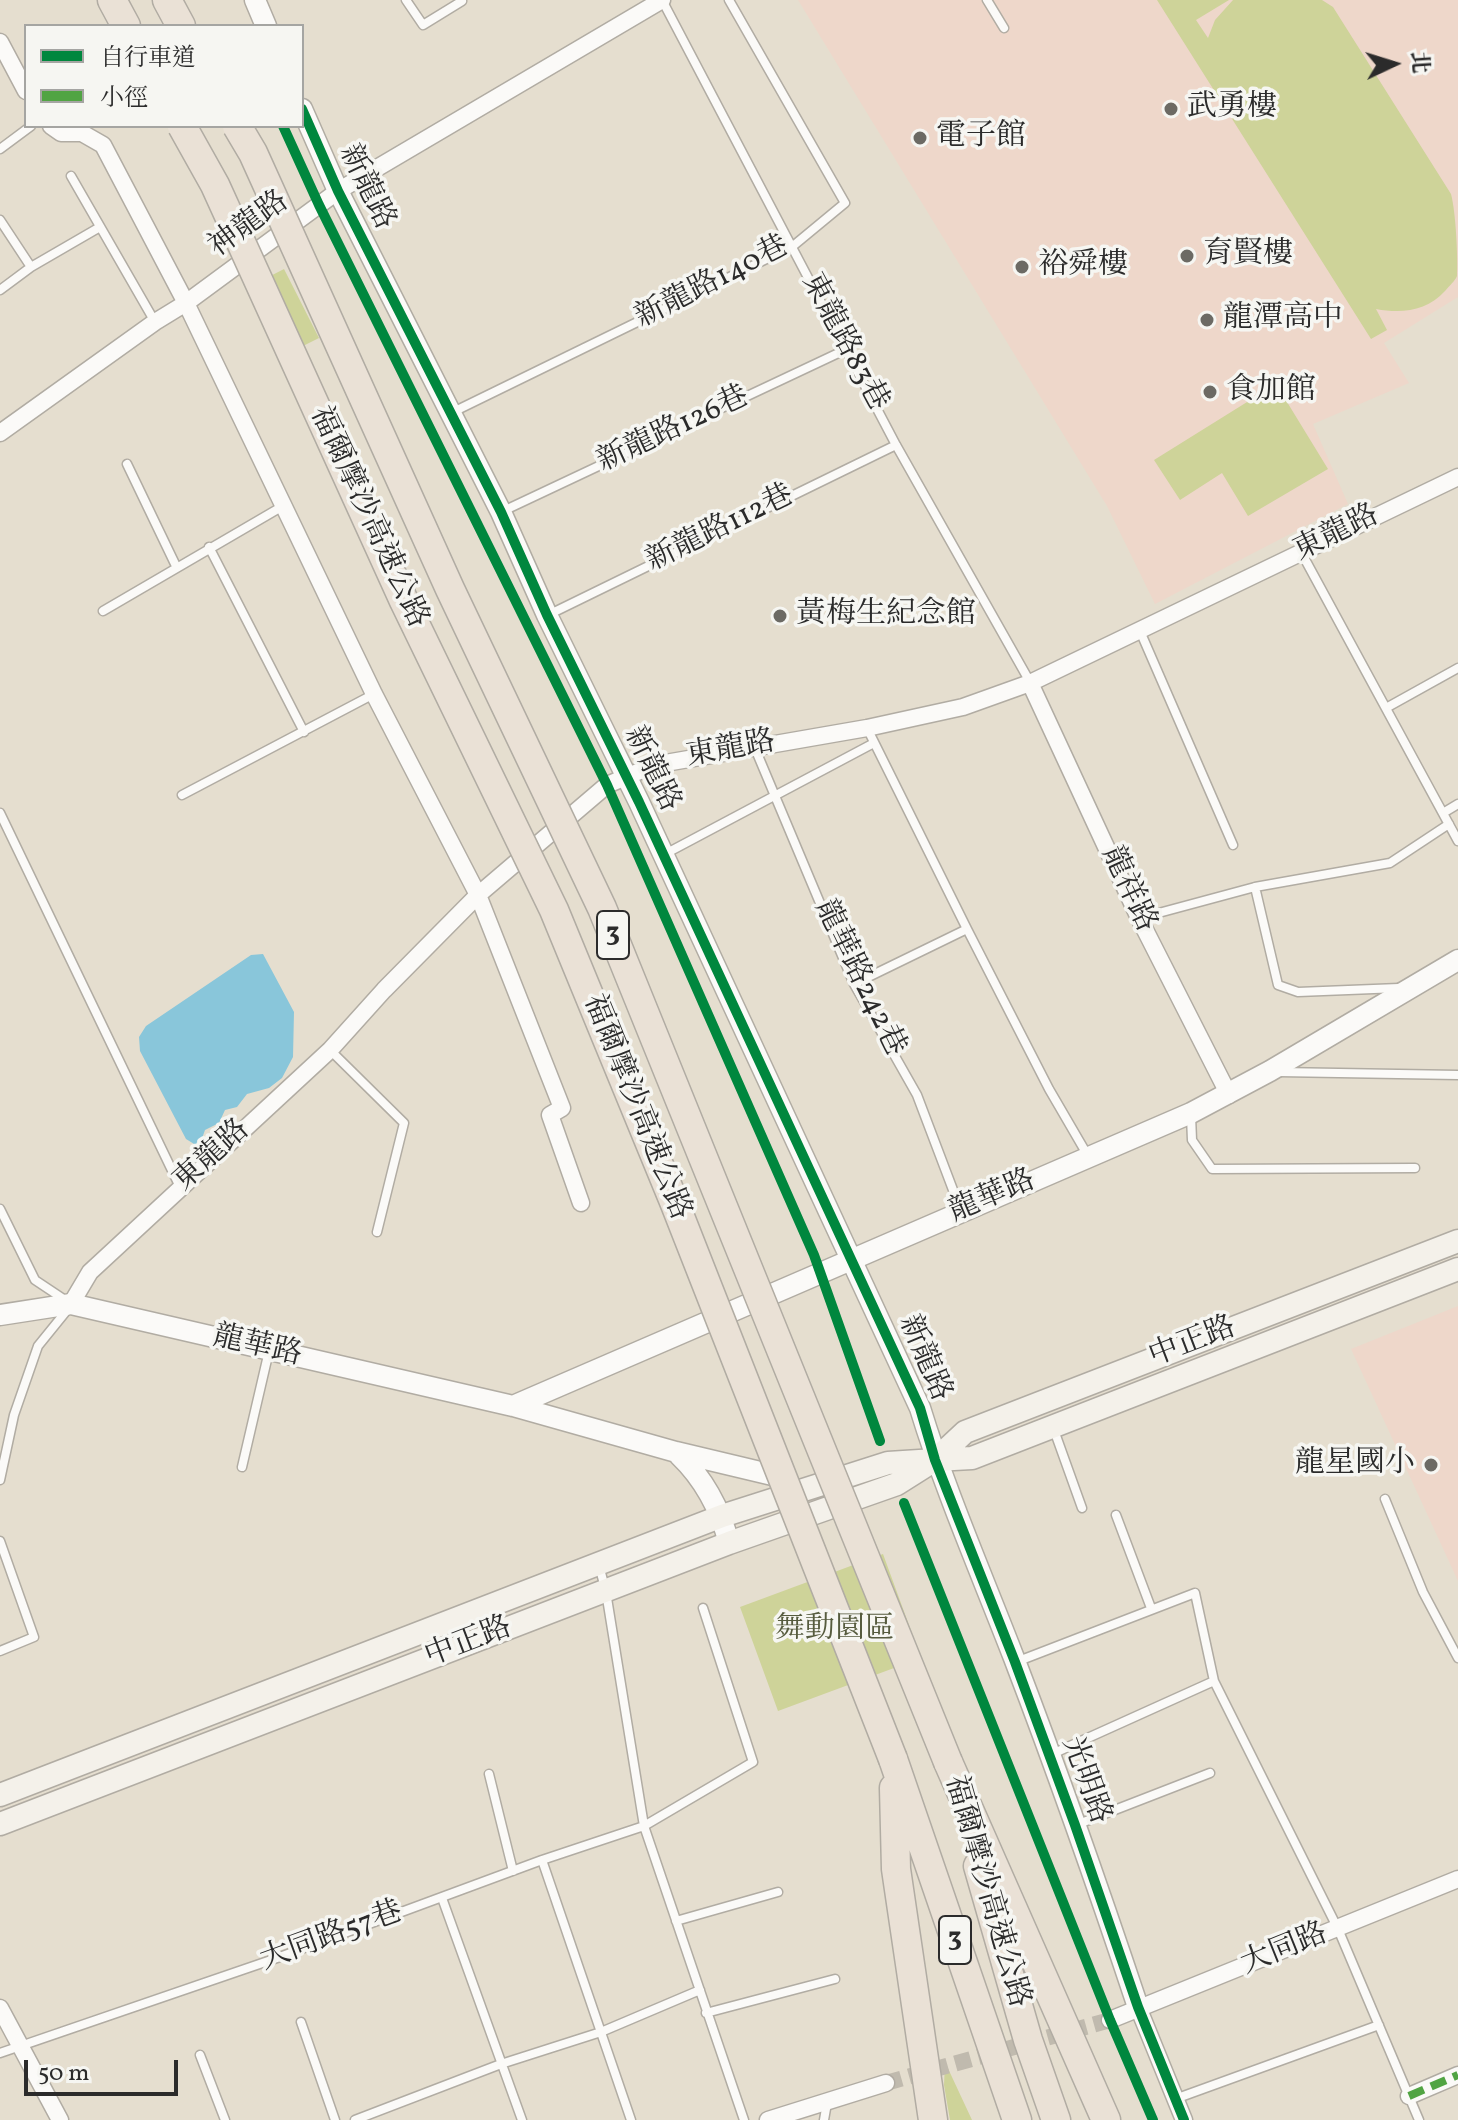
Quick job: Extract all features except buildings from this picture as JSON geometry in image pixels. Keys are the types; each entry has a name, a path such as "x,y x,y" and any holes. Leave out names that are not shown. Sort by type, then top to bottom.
{"highway":[{"path":"112,0 125,24"},
{"path":"167,0 180,24"},
{"name":"福爾摩沙高速公路","path":"183,128 215,185 404,601 554,910 675,1204 893,1759 1017,2120"},
{"name":"福爾摩沙高速公路","path":"238,128 253,153 450,589 602,908 948,1762 1028,2040 1056,2120"},
{"path":"893,1759 896,1869 933,2120"},
{"path":"948,1762 1106,2120"}],"main road":[{"name":"中正路","path":"0,1824 729,1543 897,1484 935,1460 965,1432 1458,1241"},
{"name":"中正路","path":"0,1795 722,1516 888,1463 972,1458 1458,1269"},
{"path":"1157,1358 1165,1384"}],"street":[{"path":"255,0 265,24"},
{"name":"神龍路","path":"0,433 186,303 338,191 662,0"},
{"path":"0,42 24,87"},
{"name":"新龍路","path":"304,114 338,191 501,512 547,615 664,855 920,1408 935,1460"},
{"path":"54,128 61,133 82,133 103,145 186,303 374,694 478,895 562,1108 550,1115 581,1203"},
{"name":"東龍路","path":"71,1304 90,1272 330,1050 478,895 607,785 654,765 754,746 870,736 1030,683 1458,477"},
{"name":"龍祥路","path":"1030,683 1139,918 1229,1095"},
{"name":"龍華路","path":"513,1406 1191,1113 1229,1095 1458,960"},
{"name":"龍華路","path":"0,1315 71,1304 513,1406 676,1452 781,1477 797,1492"},
{"path":"676,1452 696,1471 722,1516 729,1543"},
{"name":"光明路","path":"935,1460 1015,1662 1138,2007 1184,2120"},
{"path":"797,1492 808,1516"},
{"name":"大同路","path":"1110,2020 1458,1879"},
{"path":"0,2008 60,2120"},
{"path":"1409,2096 1458,2075"},
{"path":"768,2120 825,2112 886,2083"}],"lane":[{"path":"406,0 423,25 462,1"},
{"name":"東龍路83巷","path":"662,0 896,445 1030,683"},
{"name":"新龍路140巷","path":"450,413 793,246 845,203 729,0"},
{"path":"987,0 1004,28"},
{"path":"0,149 28,128"},
{"path":"71,176 155,322"},
{"path":"0,220 31,267"},
{"path":"0,290 31,267 100,227"},
{"name":"新龍路126巷","path":"501,512 847,349"},
{"name":"新龍路112巷","path":"547,615 896,445"},
{"path":"127,464 176,566"},
{"path":"103,611 283,506"},
{"path":"209,547 304,732"},
{"path":"1301,552 1458,841"},
{"path":"1140,630 1233,845"},
{"path":"1386,708 1458,668"},
{"path":"182,795 374,694"},
{"path":"664,855 774,797 870,736 1049,1089 1089,1157"},
{"name":"龍華路242巷","path":"754,746 854,984 917,1095 962,1212"},
{"path":"1443,813 1458,804"},
{"path":"0,813 180,1187"},
{"path":"1139,918 1255,887 1390,863 1449,824"},
{"path":"1255,887 1278,985 1298,992 1409,988"},
{"path":"854,984 967,929"},
{"path":"330,1050 404,1123 377,1232"},
{"path":"1270,1071 1458,1075"},
{"path":"1191,1113 1192,1140 1212,1169 1415,1168"},
{"path":"0,1209 35,1280 71,1304 38,1346 14,1415 0,1480"},
{"path":"242,1467 269,1351"},
{"path":"1053,1428 1082,1508"},
{"path":"1385,1499 1423,1592 1458,1658"},
{"path":"1116,1515 1151,1608"},
{"path":"0,1541 3,1560 34,1637 0,1651"},
{"path":"599,1565 644,1826 744,2120"},
{"path":"1015,1662 1195,1593 1214,1681 1338,1929 1417,2119"},
{"name":"大同路57巷","path":"0,2053 277,1958 542,1860 644,1826 753,1762 703,1608"},
{"path":"1049,1755 1214,1681"},
{"path":"1075,1825 1210,1773"},
{"path":"489,1774 513,1871"},
{"path":"542,1860 631,2120"},
{"path":"676,1921 778,1892"},
{"path":"442,1898 522,2120"},
{"path":"706,2013 835,1979"},
{"path":"355,2120 501,2064 601,2032 700,1990"},
{"path":"301,2022 335,2120"},
{"path":"1174,2099 1379,2025"},
{"path":"200,2055 225,2120"}],"shaded area":[{"name":"龍潭高中","path":"798,0 1458,0 1458,297 1384,343 1409,383 1313,424 1348,504 1155,604 1107,506"},
{"name":"龍星國小","path":"1458,1306 1458,1581 1351,1349"}],"green space":[{"path":"1157,0 1229,0 1196,20 1208,38 1215,20 1233,0 1322,0 1333,7 1451,194 1457,276 1438,298 1414,309 1376,309 1387,330 1371,339"},
{"path":"284,269 319,338 285,355 251,286"},
{"path":"1276,384 1328,469 1248,516 1222,473 1180,500 1154,460"},
{"name":"舞動園區","path":"883,1554 921,1658 778,1711 740,1607"},
{"path":"945,2062 972,2120 950,2120 944,2085"}],"water":[{"path":"263,954 294,1012 293,1057 282,1078 269,1088 247,1094 237,1107 225,1110 219,1123 205,1130 199,1147 186,1139 140,1051 139,1037 146,1026 251,955"}],"tunnel":[{"path":"886,2083 1110,2020"}],"marked path":[{"path":"1409,2096 1458,2075"}],"cycle path":[{"path":"304,114 338,191 501,512 920,1408 935,1460 1015,1662 1138,2007 1184,2120"},
{"path":"284,128 319,205 607,785 814,1255 880,1441"},
{"path":"904,1503 1110,2020 1153,2120"}],"place":[{"name":"武勇樓","path":"1171,109"},
{"name":"電子館","path":"920,138"},
{"name":"育賢樓","path":"1187,256"},
{"name":"裕舜樓","path":"1022,267"},
{"name":"龍潭高中","path":"1207,320"},
{"name":"食加館","path":"1210,392"},
{"name":"黃梅生紀念館","path":"780,616"},
{"name":"龍星國小","path":"1431,1465"}]}
